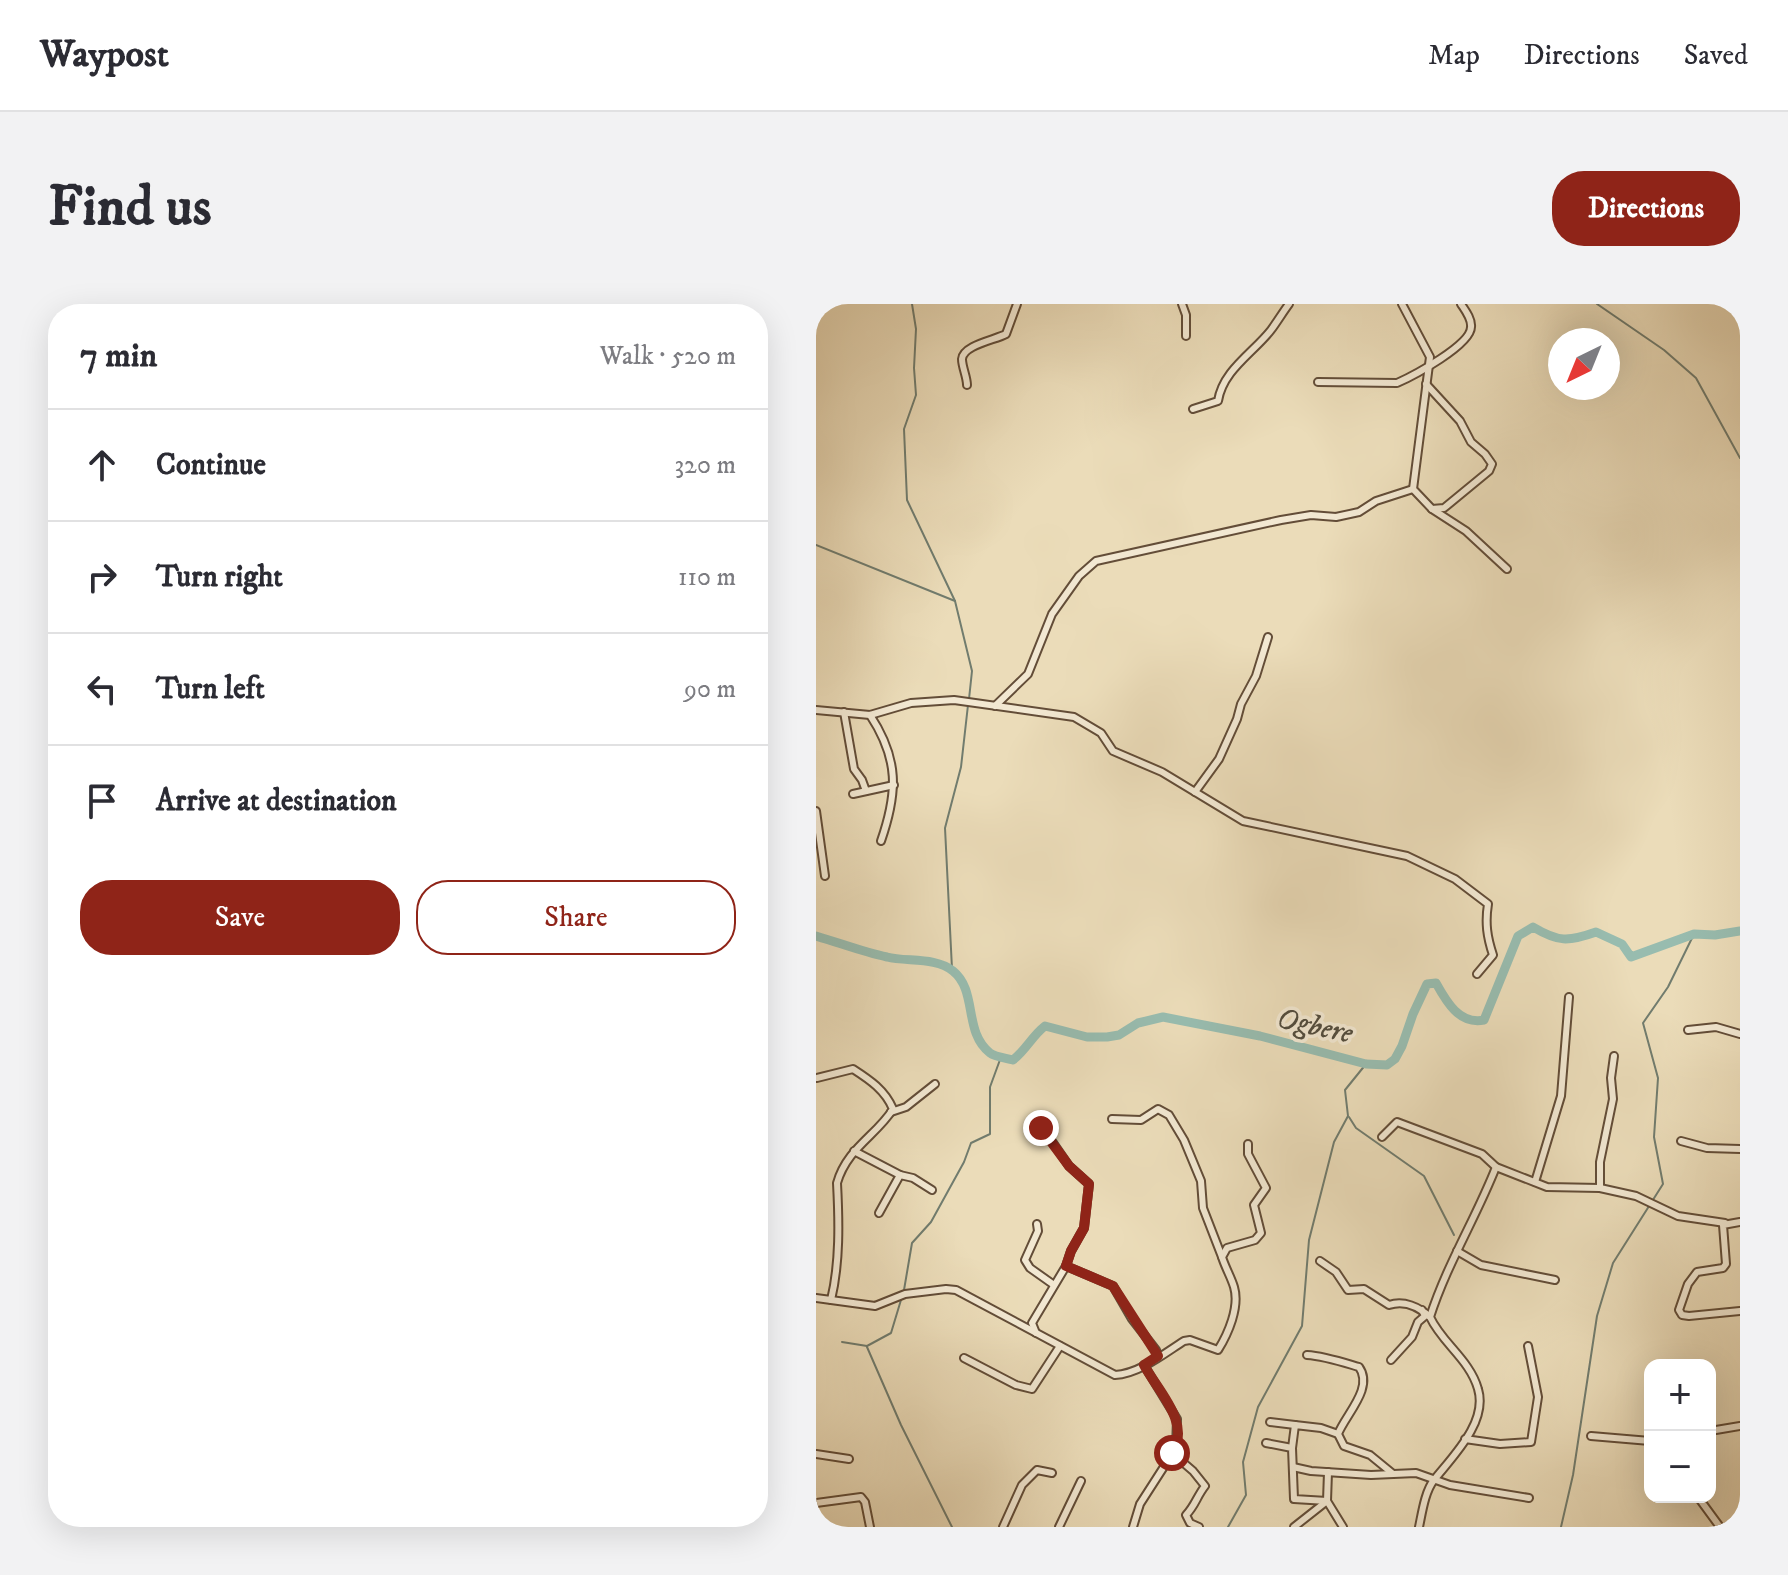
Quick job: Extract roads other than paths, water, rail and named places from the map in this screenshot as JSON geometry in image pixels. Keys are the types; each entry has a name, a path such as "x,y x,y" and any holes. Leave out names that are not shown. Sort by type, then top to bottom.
{"street":[{"path":"967,385 962,358 966,351 1006,334 1017,304"},
{"path":"1182,304 1186,315 1186,336"},
{"path":"1193,409 1218,401 1227,377 1270,331 1289,304"},
{"path":"1402,304 1430,357 1413,489"},
{"path":"1318,382 1397,383 1451,352 1468,335 1471,327 1461,304"},
{"path":"1426,384 1460,421 1471,442 1492,464 1489,471 1444,508 1432,509"},
{"path":"1413,489 1432,509 1466,531 1507,569"},
{"path":"995,706 1028,674 1052,614 1079,576 1096,561 1281,520 1311,515 1336,517 1359,512 1376,501 1413,489"},
{"path":"1195,792 1219,759 1256,676 1268,637"},
{"path":"816,710 870,715 911,703 954,700 1074,717 1101,733 1113,751 1162,772 1243,821 1407,856 1455,879 1488,904 1487,936 1493,955 1477,974"},
{"path":"844,712 854,769 866,791"},
{"path":"870,715 885,741 894,785 893,800 881,841"},
{"path":"853,794 894,785"},
{"path":"816,811 825,876"},
{"path":"1535,1182 1561,1096 1569,997"},
{"path":"1688,1030 1716,1027 1740,1034"},
{"path":"1600,1188 1600,1162 1613,1099 1611,1078 1614,1056"},
{"path":"816,1078 853,1069 887,1097 893,1109 891,1112"},
{"path":"831,1300 837,1267 839,1174 854,1151 891,1112 906,1107 935,1084"},
{"path":"816,1298 875,1306 925,1290 956,1290 1115,1375 1144,1365 1190,1340 1215,1350 1220,1348 1234,1313 1235,1291 1203,1208 1201,1181 1184,1140 1169,1115 1158,1109 1141,1120 1112,1119"},
{"path":"1382,1137 1397,1122 1406,1124 1482,1154 1496,1167 1535,1182 1557,1188 1600,1188 1652,1202 1678,1216 1725,1223 1740,1222"},
{"path":"1036,1333 1032,1323 1066,1266 1084,1228 1089,1184 1069,1166 1049,1137 1037,1126"},
{"path":"1681,1141 1707,1148 1740,1149"},
{"path":"1222,1257 1227,1248 1255,1240 1261,1233 1254,1205 1266,1188 1248,1154 1248,1144"},
{"path":"854,1151 932,1190"},
{"path":"1430,1317 1496,1167"},
{"path":"879,1213 900,1175"},
{"path":"1725,1223 1722,1228 1726,1264 1723,1268 1697,1272 1692,1276 1679,1310 1682,1315 1689,1316 1740,1311"},
{"path":"1037,1224 1038,1231 1025,1260 1030,1268 1054,1285"},
{"path":"1457,1251 1481,1265 1555,1280"},
{"path":"1320,1261 1336,1272 1348,1290 1364,1289 1389,1305 1395,1303 1422,1310 1455,1349 1478,1386 1481,1402 1477,1420 1434,1480 1419,1527"},
{"path":"1066,1266 1113,1286 1158,1356"},
{"path":"1391,1360 1412,1337 1418,1322 1425,1316 1422,1310"},
{"path":"964,1358 1027,1389 1035,1386 1054,1351 1060,1346"},
{"path":"1465,1439 1500,1444 1531,1442 1538,1397 1528,1346"},
{"path":"1307,1355 1359,1367 1364,1374 1353,1410 1338,1434"},
{"path":"1133,1527 1140,1504 1176,1448 1177,1419 1144,1365"},
{"path":"1270,1422 1321,1428 1338,1434 1344,1446 1370,1455 1392,1473"},
{"path":"1295,1425 1292,1448 1294,1499 1327,1501"},
{"path":"1716,1430 1740,1426"},
{"path":"1591,1436 1644,1440"},
{"path":"1266,1443 1292,1448"},
{"path":"1172,1453 1205,1486 1186,1515 1190,1523 1199,1527"},
{"path":"816,1454 849,1459"},
{"path":"1293,1467 1371,1475 1416,1473 1476,1491 1529,1498"},
{"path":"1003,1527 1026,1480 1037,1470 1052,1473"},
{"path":"1328,1472 1327,1501 1343,1527"},
{"path":"1059,1527 1081,1481"},
{"path":"816,1503 861,1497 870,1527"},
{"path":"1294,1527 1327,1501"},
{"path":"1702,1503 1720,1527"},
{"path":"1727,1527 1740,1527"}],"waterway":[{"path":"912,304 916,329 916,395 904,429 907,500 955,601 972,671 969,699"},
{"path":"1597,304 1664,350 1696,378 1740,458"},
{"path":"816,545 955,601"},
{"path":"952,969 945,828 961,767 968,705"},
{"name":"Ogbere","path":"816,936 887,957 938,964 953,971 966,989 976,1034 982,1044 990,1053 1013,1060 1045,1026 1087,1037 1107,1037 1119,1035 1138,1023 1163,1017 1260,1036 1366,1064 1387,1065 1395,1059 1402,1046 1427,984 1436,983 1460,1015 1475,1021 1484,1020 1518,936 1533,927 1549,936 1563,939 1596,932 1622,944 1631,957 1694,934 1740,931"},
{"path":"1561,1527 1573,1475 1597,1316 1613,1263 1663,1184 1654,1137 1658,1078 1643,1023 1668,987 1694,934"},
{"path":"842,1342 867,1346 891,1333 904,1290 912,1243 931,1222 971,1143 990,1134 990,1087 1001,1057"},
{"path":"1228,1527 1246,1495 1243,1462 1258,1407 1302,1326 1309,1240 1334,1142 1348,1116 1345,1090 1366,1064"},
{"path":"1349,1117 1356,1128 1424,1176 1454,1235"},
{"path":"867,1347 901,1425 952,1527"}]}
